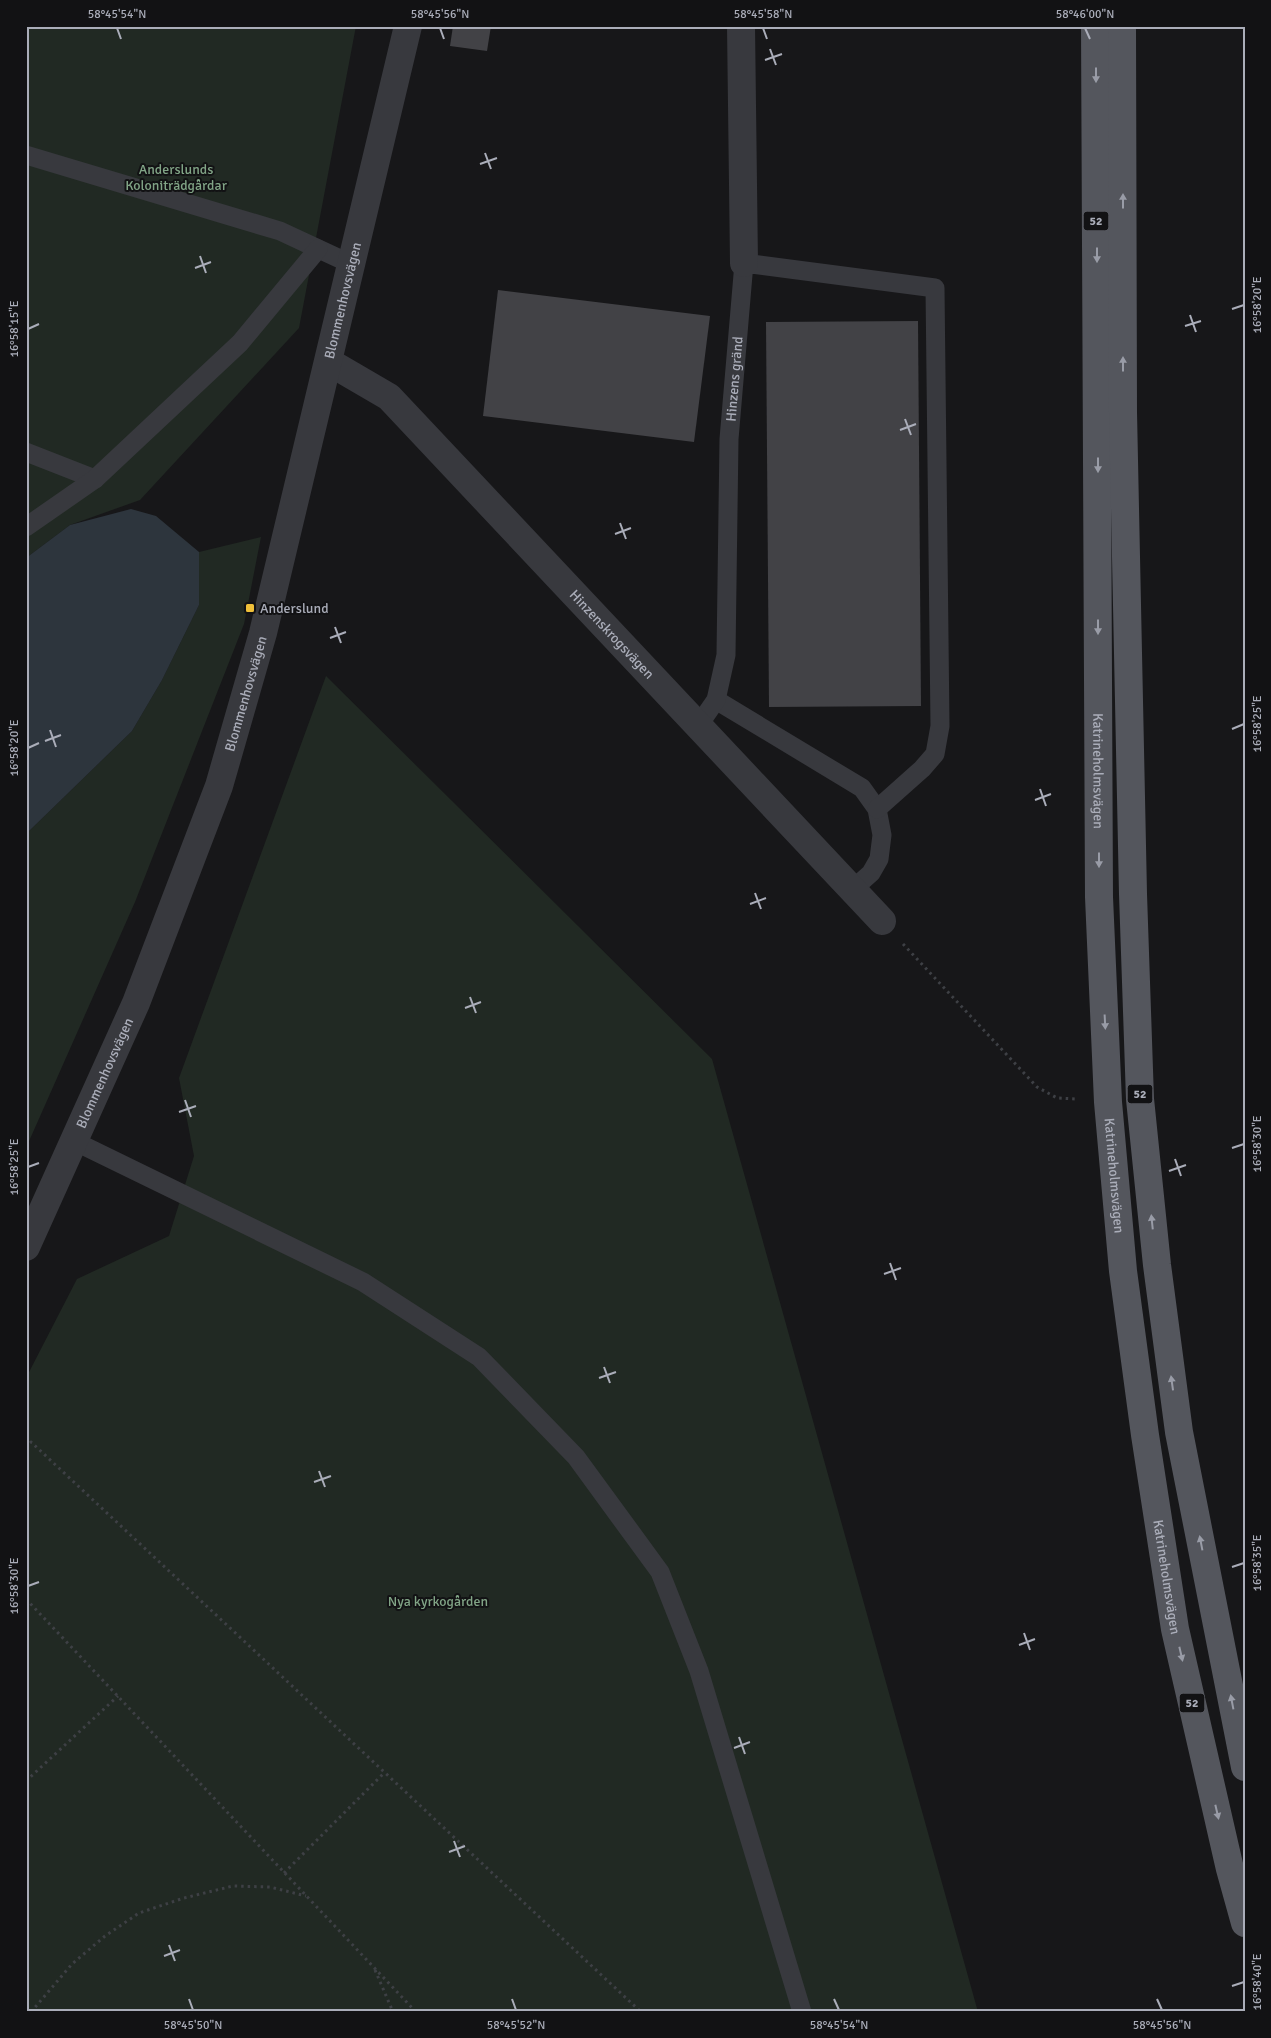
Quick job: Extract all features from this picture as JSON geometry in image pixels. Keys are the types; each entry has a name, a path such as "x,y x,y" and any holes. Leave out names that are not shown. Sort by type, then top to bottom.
{"main road":[{"name":"52","path":"1095,26 1141,1109 1157,1265 1179,1432 1245,1767"},
{"name":"52","path":"1110,414 1122,26"},
{"name":"Katrineholmsvägen","path":"1110,414 1099,897 1108,1102 1123,1271 1160,1537 1175,1629 1237,1867 1245,1923"}],"street":[{"name":"Blommenhovsvägen","path":"26,1247 136,1003 220,786 263,633 408,26"},
{"name":"Hinzens gränd","path":"741,26 744,263"},
{"name":"Hinzenskrogsvägen","path":"329,362 388,397 882,921"}],"lane":[{"path":"26,155 280,231 351,264"},
{"path":"26,527 95,478 240,343 318,249"},
{"path":"744,263 935,288 940,726 935,754 922,769 877,810"},
{"name":"Hinzens gränd","path":"698,726 716,700 726,656 729,439 744,263"},
{"path":"26,452 95,478"},
{"path":"716,700 862,788 877,810 882,835 879,859 871,873 852,890"},
{"path":"74,1141 363,1282 479,1357 576,1457 660,1572 699,1671 802,2012"}],"path":[{"path":"882,921 1036,1087 1057,1098 1108,1102"},
{"path":"26,1448 31,1442 641,2012"},
{"path":"26,1599 416,2012"},
{"path":"26,1781 118,1696"},
{"path":"284,1872 385,1772"},
{"path":"31,2012 72,1964 105,1936 139,1913 184,1898 234,1886 270,1887 307,1896"},
{"path":"374,1968 393,2012"}],"green space":[{"name":"Anderslunds Koloniträdgårdar","path":"26,26 356,26 299,328 140,500 70,525 26,558"},
{"path":"261,537 244,624 135,902 26,1148 26,834 132,731 162,680 199,605 199,552"},
{"name":"Nya kyrkogården","path":"326,676 712,1059 978,2012 26,2012 26,1378 77,1279 169,1236 194,1156 179,1078"}],"shaded area":[{"path":"131,509 156,516 199,552 199,605 162,680 132,731 26,834 26,558 70,525"}],"building":[{"path":"453,26 491,26 487,51 450,46"},
{"path":"498,290 710,316 694,442 483,416"},
{"path":"918,321 921,706 769,707 766,322"}],"place":[{"name":"Anderslund","path":"250,608"}]}
